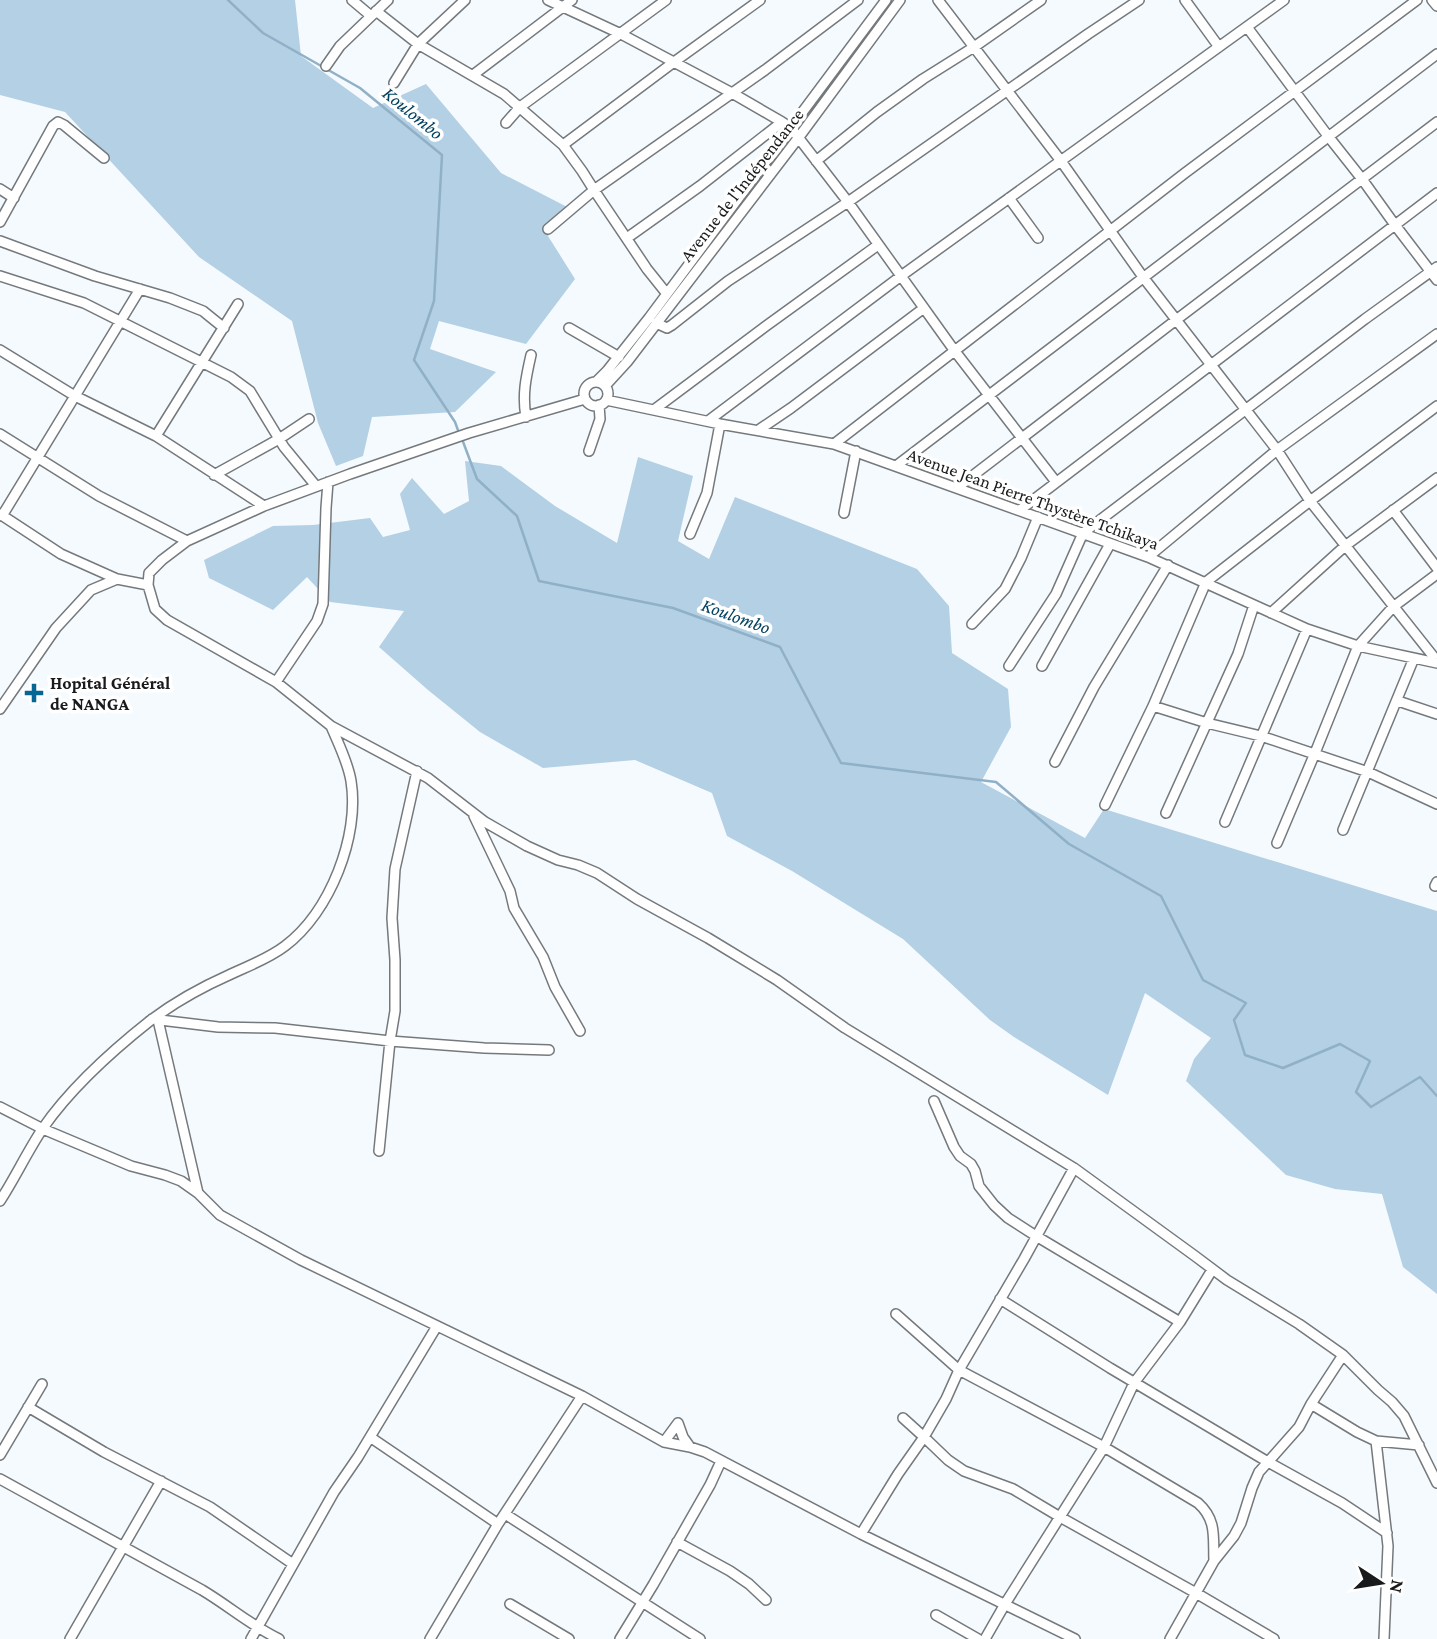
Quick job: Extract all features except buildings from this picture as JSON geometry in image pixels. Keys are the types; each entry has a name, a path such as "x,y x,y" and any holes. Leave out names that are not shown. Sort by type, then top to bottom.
{"street":[{"path":"352,0 418,44 504,94 563,145 667,294"},
{"path":"326,66 340,46 388,0"},
{"path":"394,83 418,44 466,0"},
{"path":"548,0 621,34 791,128 848,202 954,350 1056,482"},
{"path":"473,75 572,0"},
{"path":"506,124 520,107 666,0"},
{"path":"563,145 760,0"},
{"path":"548,229 594,190 858,0"},
{"name":"Avenue de l'Indépendance","path":"601,384 886,0"},
{"name":"Avenue de l'Indépendance","path":"601,384 656,323 900,0"},
{"path":"816,161 923,79 1041,0"},
{"path":"656,323 667,328 672,325 728,281 848,202 1139,0"},
{"path":"1185,0 1219,47"},
{"path":"708,421 901,276 1284,0"},
{"path":"834,444 1110,231 1417,0"},
{"path":"1432,0 1437,6"},
{"path":"942,1 1143,277 1277,450 1310,501 1433,658"},
{"path":"1247,27 1395,225 1434,269 1437,280"},
{"path":"896,466 1437,54"},
{"path":"0,222 58,122 104,158"},
{"path":"627,238 700,186 782,122"},
{"path":"958,488 1437,122"},
{"path":"0,189 14,198"},
{"path":"1020,509 1437,193"},
{"path":"1009,198 1038,238"},
{"path":"0,241 95,276 170,298 203,312 224,328"},
{"path":"655,409 878,245"},
{"path":"1009,666 1056,594 1083,533 1434,269"},
{"path":"0,276 84,303 231,377 250,391 279,439 316,486"},
{"path":"140,289 1,515 61,554 117,579 148,585"},
{"path":"156,436 238,304"},
{"path":"760,429 924,308"},
{"path":"569,328 619,357"},
{"path":"1148,557 1277,450 1437,334"},
{"path":"0,350 75,396 156,436 264,506"},
{"path":"526,418 524,389 531,355"},
{"path":"589,451 608,394 601,384 591,382 583,393 585,399 591,405 603,403"},
{"path":"585,399 469,433 316,486 187,541 149,573 148,585 155,609 167,620 276,682 331,726 428,778 485,822 527,846 597,873 637,899 708,937 777,980 845,1028 1074,1168 1212,1270 1343,1354 1399,1409 1437,1483"},
{"name":"Avenue Jean Pierre Thystère Tchikaya","path":"603,403 655,409 720,424 834,444 1148,557 1307,629 1359,646 1414,658 1433,658"},
{"path":"1105,805 1153,706 1206,582 1437,406"},
{"path":"214,475 309,419"},
{"path":"690,534 707,494 720,424"},
{"path":"0,434 99,496 187,541"},
{"path":"844,513 856,451"},
{"path":"1271,614 1345,546 1437,478"},
{"path":"276,682 317,621 323,604 328,482"},
{"path":"1393,510 1437,568"},
{"path":"972,624 1004,589 1021,558 1038,517"},
{"path":"1042,666 1110,544"},
{"path":"1055,762 1094,687 1168,565"},
{"path":"1277,843 1359,646 1393,607 1437,574"},
{"path":"0,709 56,628 91,590 117,579"},
{"path":"1166,813 1238,654 1254,605"},
{"path":"1225,822 1307,629"},
{"path":"1343,830 1414,658"},
{"path":"1398,701 1437,714"},
{"path":"1153,706 1315,753 1368,772 1437,804"},
{"path":"0,1201 43,1129 62,1103 94,1070 186,996 258,962 285,946 308,925 338,872 348,846 353,811 351,780 331,726"},
{"path":"379,1151 395,1011 392,918 394,869 417,772"},
{"path":"472,811 510,891 514,908 543,957 555,987 580,1031"},
{"path":"155,1020 218,1027 275,1027 390,1041 549,1050"},
{"path":"155,1020 198,1193"},
{"path":"934,1101 954,1147 960,1156 971,1164 979,1186 1008,1218 1180,1322"},
{"path":"0,1107 43,1129 131,1166 181,1181 198,1193 220,1215 301,1260 582,1396 664,1441 690,1447 722,1461 861,1534 1075,1639"},
{"path":"861,1534 898,1474 925,1437 959,1370 1074,1168"},
{"path":"985,1639 1004,1604 1104,1447 1134,1383 1180,1322 1212,1270"},
{"path":"1000,1299 1134,1383 1342,1503 1387,1533"},
{"path":"896,1314 959,1370 1104,1447 1198,1503 1208,1511 1212,1520 1214,1561"},
{"path":"251,1639 334,1492 438,1326"},
{"path":"1170,1639 1214,1561 1241,1523 1259,1472 1299,1427 1343,1354"},
{"path":"0,1455 42,1384"},
{"path":"430,1639 498,1524 582,1396"},
{"path":"1311,1404 1376,1441 1419,1445"},
{"path":"28,1406 104,1452 210,1507 293,1564"},
{"path":"903,1418 948,1460 964,1471 1013,1489 1274,1639"},
{"path":"664,1441 678,1423 690,1447"},
{"path":"370,1437 498,1524"},
{"path":"1376,1441 1387,1533 1384,1639"},
{"path":"620,1639 722,1461"},
{"path":"0,1479 211,1595 257,1628 279,1639"},
{"path":"70,1639 160,1481"},
{"path":"505,1514 700,1639"},
{"path":"677,1542 749,1584 766,1600"},
{"path":"510,1604 569,1639"},
{"path":"936,1615 978,1639"}],"shaded area":[{"path":"0,0 295,0 301,56 373,108 426,84 501,173 573,210 548,236 575,279 526,344 439,321 430,349 496,372 455,412 372,417 363,456 336,466 318,423 292,321 199,257 65,112 0,95"},
{"path":"638,457 693,476 678,541 709,559 735,497 917,569 949,606 952,653 1008,689 1011,727 981,782 1085,838 1104,809 1437,911 1437,1294 1403,1267 1382,1194 1335,1189 1286,1175 1186,1081 1194,1059 1211,1038 1145,993 1108,1095 990,1020 903,939 792,871 727,836 712,793 635,760 543,768 480,732 379,647 404,611 330,602 307,577 273,610 209,578 204,560 273,526 313,525 370,518 383,537 410,530 400,494 412,478 444,514 469,501 465,461 501,466 555,506 617,543"}],"waterway":[{"name":"Koulombo","path":"228,0 263,33 360,88 442,155 434,301 414,360 455,422 459,433"},
{"name":"Koulombo","path":"462,439 477,479 517,516 539,581 673,608 780,647 841,763 996,782 1069,844 1161,896 1203,980 1246,1003 1234,1020 1245,1055 1283,1068 1340,1044 1370,1061 1356,1092 1371,1107 1420,1077 1437,1096"}],"place":[{"name":"Hopital Général de NANGA","path":"34,693"}]}
